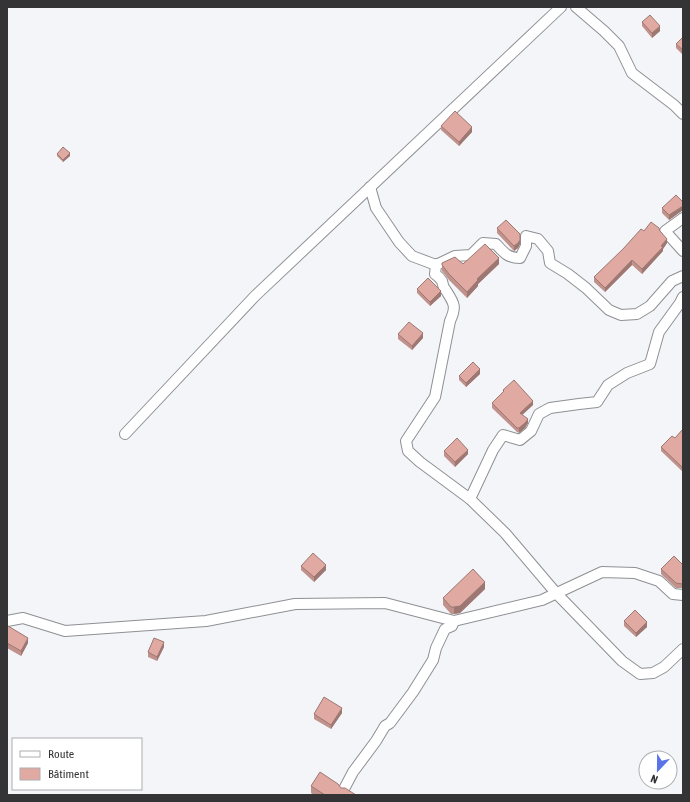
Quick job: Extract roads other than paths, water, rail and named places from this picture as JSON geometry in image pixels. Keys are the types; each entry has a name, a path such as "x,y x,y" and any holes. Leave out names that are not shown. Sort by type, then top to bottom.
{"street":[{"path":"125,434 255,296 561,7"},
{"path":"576,7 619,46 632,72 674,105 683,114"},
{"path":"370,187 376,208 399,242 412,256 436,265 455,256 471,255 483,243 496,244 503,252 512,258 520,258 526,246 526,236 538,238 548,251 550,263 568,274 586,288 609,310 621,315 637,314 650,306 672,281 683,276"},
{"path":"683,218 665,231 683,251"},
{"path":"436,265 435,274 441,279 444,288 454,303 454,313 450,321 435,396 406,441 408,452 470,499 505,533 556,593 622,661 640,674 653,672 664,667 683,649"},
{"path":"470,499 493,450 503,435 520,440 531,431 539,414 550,408 597,402 608,384 650,364 660,332 683,297"},
{"path":"7,620 23,618 65,631 206,621 295,604 385,603 454,621 542,600 602,572 635,573 659,581 673,594 683,595"},
{"path":"344,789 353,772 385,726 390,723 421,680 433,660 436,648 445,629 452,626 454,621"}]}
